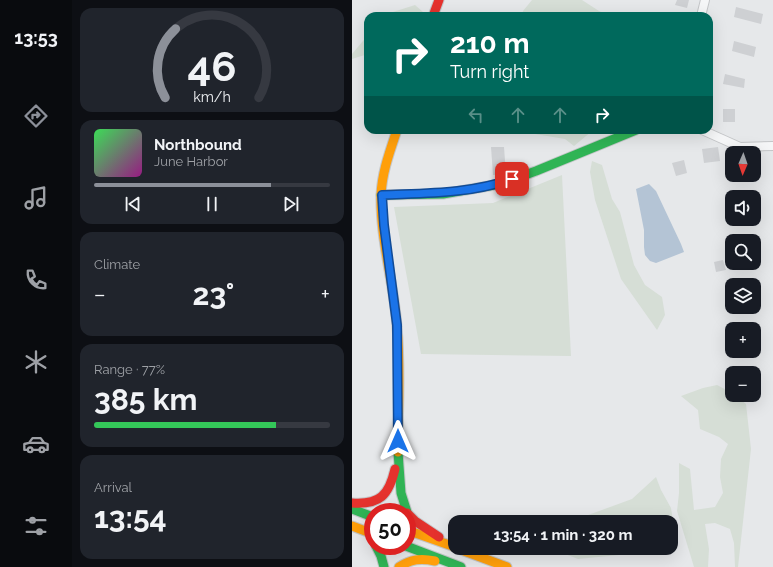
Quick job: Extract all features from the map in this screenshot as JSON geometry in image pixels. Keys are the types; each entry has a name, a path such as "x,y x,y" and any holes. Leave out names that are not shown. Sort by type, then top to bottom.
{"main road":[{"path":"434,12 439,0"},
{"path":"396,134 385,169 382,195 384,225 397,325 398,450 400,495 402,503"},
{"path":"382,195 443,194 500,184 626,134"},
{"path":"352,502 362,504 373,502 387,492 393,482 398,450"},
{"path":"352,509 364,514"},
{"path":"416,521 448,542"},
{"path":"352,527 364,531"},
{"path":"352,527 364,536"},
{"path":"416,533 448,545"},
{"path":"416,550 457,565"},
{"path":"380,555 384,567"},
{"path":"475,555 507,567"},
{"path":"399,567 408,561 418,559 457,565"}],"street":[{"path":"702,12 705,0"},
{"path":"711,134 740,147 773,146"}],"shaded area":[{"path":"532,0 582,0 601,12 523,12"},
{"path":"415,5 423,12 393,12"},
{"path":"364,40 364,55 352,59 352,54"},
{"path":"535,134 588,134 574,146 565,139"},
{"path":"592,161 602,165 612,199 620,212 634,265 645,285 662,297 665,315 657,330 621,279 595,200 590,172"},
{"path":"562,175 571,356 421,354 394,207 493,203"},
{"path":"717,385 725,389 725,402 744,402 746,404 751,449 738,567 735,567 734,543 730,529 715,523 705,524 709,549 708,567 694,567 677,511 679,493 679,463 690,469 694,510 715,507 723,493 720,477 721,459 728,444 719,437 700,429 698,410 681,396 703,388"},
{"path":"656,477 671,508 672,515 588,515 632,499"},
{"path":"568,555 619,555 578,559"}],"water":[{"path":"649,184 656,191 684,252 656,263 650,261 645,255 644,230 636,189"}],"building":[{"path":"677,0 689,0 687,8 675,5"},
{"path":"736,7 763,14 761,24 734,17"},
{"path":"734,41 756,47 754,57 732,51"},
{"path":"725,74 745,79 744,88 723,84"},
{"path":"723,109 735,109 735,122 723,122"},
{"path":"491,147 504,147 506,174 493,175"},
{"path":"718,147 720,161 704,163 702,149"},
{"path":"684,160 687,173 676,176 672,163"},
{"path":"723,260 726,270 716,272 714,262"}],"traffic: fast":[{"path":"381,195 443,194 500,184 626,134"},
{"path":"398,452 401,493 404,503"},
{"path":"352,509 364,514"},
{"path":"416,550 461,567"},
{"path":"380,555 384,567"}],"traffic: slow":[{"path":"396,134 385,170 381,195 381,212 393,294 398,342 398,452"},
{"path":"352,526 364,531"},
{"path":"416,533 448,545"},
{"path":"475,555 507,567"},
{"path":"399,567 416,560 435,561"}],"traffic: jam":[{"path":"434,12 439,0"},
{"path":"352,503 370,502 382,496 390,486 395,469"},
{"path":"416,522 439,537"}],"route":[{"path":"398,441 397,325 384,225 382,195 443,194 500,184 512,179"}]}
